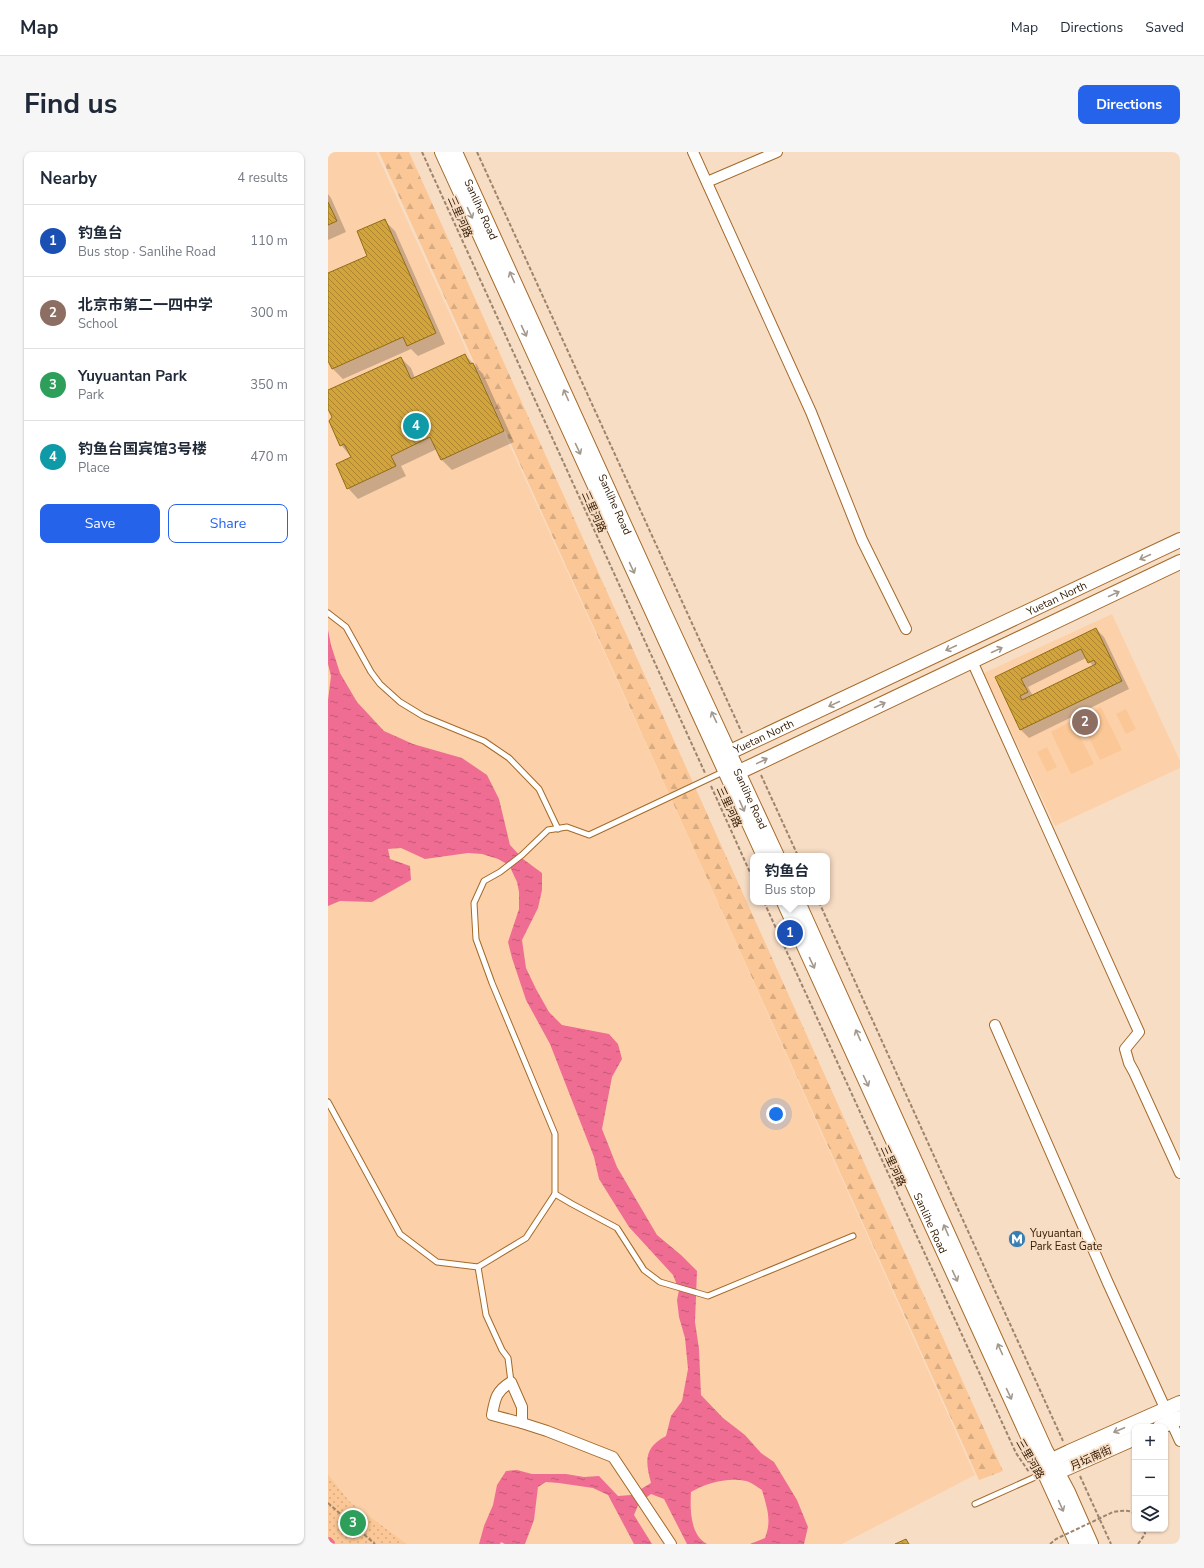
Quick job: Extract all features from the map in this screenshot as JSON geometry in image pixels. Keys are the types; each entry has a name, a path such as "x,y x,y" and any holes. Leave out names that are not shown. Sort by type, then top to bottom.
{"main road":[{"name":"Sanlihe Road","path":"442,152 733,771 775,853"},
{"name":"Sanlihe Road","path":"455,152 663,610 730,752 733,771 763,853"},
{"name":"Yuetan North","path":"730,752 1180,540"},
{"name":"Yuetan North","path":"733,771 756,764 1180,562"},
{"name":"Sanlihe Road","path":"785,905 1033,1447 1091,1544"},
{"name":"Sanlihe Road","path":"799,905 1042,1442 1047,1470 1077,1544"},
{"path":"1047,1470 1069,1452 1169,1419 1180,1403"},
{"name":"月坛南街","path":"1047,1470 1075,1465 1132,1439"}],"street":[{"path":"693,152 811,412 862,540 906,629"},
{"path":"707,182 777,152"},
{"path":"972,662 1139,1032 1125,1049 1128,1063 1134,1072 1180,1173"},
{"path":"995,1025 1108,1283 1180,1441"},
{"path":"522,1423 522,1407 510,1382 503,1387 495,1398 492,1415 547,1431 612,1457 671,1544"}],"lane":[{"path":"328,613 346,627 371,672 380,684 400,702 423,716 484,741 509,758 539,789 558,829"},
{"path":"328,1102 400,1234 437,1262 478,1267 526,1238 556,1194 555,1134 492,983 476,939 474,903 484,881 500,872 522,855 548,830 568,827 589,835 707,779 733,771"},
{"path":"556,1194 617,1228 644,1270 660,1282 708,1296 853,1236"},
{"path":"478,1267 486,1315 502,1350 508,1358 510,1382"},
{"path":"975,1504 1047,1470"}],"path":[{"name":"三里河路","path":"422,152 750,872"},
{"path":"477,152 747,745"},
{"path":"756,764 797,853"},
{"name":"三里河路","path":"765,905 1016,1453 1047,1470"},
{"path":"820,905 1069,1452"},
{"path":"1075,1465 1111,1544"},
{"path":"328,1503 375,1544"},
{"path":"1050,1544 1056,1539 1114,1512 1123,1510 1132,1512"},
{"path":"1057,1531 1060,1537"},
{"path":"1138,1544 1145,1534 1145,1532"}],"shaded area":[{"path":"328,152 376,152 677,812 975,1475 842,1544 407,1544 350,1502 328,1474"},
{"path":"1112,614 1180,761 1180,768 1055,826 984,673"}],"green space":[{"path":"379,152 409,152 1003,1471 979,1480"},
{"path":"1101,707 1122,750 1100,760 1079,718"},
{"path":"1126,709 1136,729 1126,734 1116,714"},
{"path":"1072,721 1094,764 1071,774 1051,732"},
{"path":"1047,747 1057,767 1047,772 1037,752"},
{"path":"328,1474 350,1502 407,1544 328,1544"}],"water":[{"path":"328,630 340,673 357,702 384,731 413,744 462,758 487,775 499,799 510,845 523,859 542,873 542,890 538,908 522,940 526,968 549,1012 562,1025 609,1034 618,1044 622,1059 612,1077 602,1129 617,1167 657,1235 697,1271 695,1322 699,1349 701,1395 723,1418 745,1435 761,1453 774,1462 797,1500 808,1527 804,1544 750,1544 765,1538 767,1532 768,1514 762,1490 752,1483 739,1480 725,1480 703,1486 691,1492 691,1514 694,1528 701,1540 707,1544 687,1544 664,1499 651,1494 639,1503 634,1515 652,1544 634,1544 608,1495 593,1488 546,1482 538,1487 534,1520 525,1544 505,1544 501,1542 500,1544 479,1544 484,1526 493,1505 497,1485 506,1471 517,1470 532,1474 566,1474 584,1477 599,1476 618,1496 631,1495 651,1483 647,1461 648,1455 654,1445 666,1436 671,1416 682,1401 688,1369 685,1338 679,1317 677,1300 679,1290 673,1275 629,1227 599,1179 594,1157 550,1044 526,1000 508,942 519,909 519,892 517,882 509,865 498,859 482,854 468,853 425,859 401,848 388,849 390,859 410,866 411,880 372,902 340,901 328,906 328,700 331,676 328,664"}],"building":[{"path":"328,202 337,221 328,225"},
{"path":"385,219 436,333 407,346 403,337 332,369 328,361 328,273 367,256 357,231"},
{"path":"465,354 470,364 473,363 504,431 441,460 430,437 391,456 396,466 347,489 336,464 351,457 344,444 340,446 329,421 332,417 328,409 328,390 401,357 411,379"},
{"path":"1096,628 1122,681 1020,730 995,677","holes":["1081,649 1088,663 1094,660 1096,664 1022,700 1020,696 1028,692 1021,679"]},
{"path":"906,1539 909,1544 895,1544"}],"place":[{"name":"钓鱼台国宾馆3号楼","path":"416,426"},
{"name":"北京市第二一四中学","path":"1085,722"},
{"name":"钓鱼台","path":"790,933"},
{"name":"Yuyuantan Park East Gate","path":"1017,1239"},
{"name":"Yuyuantan Park","path":"353,1523"}]}
